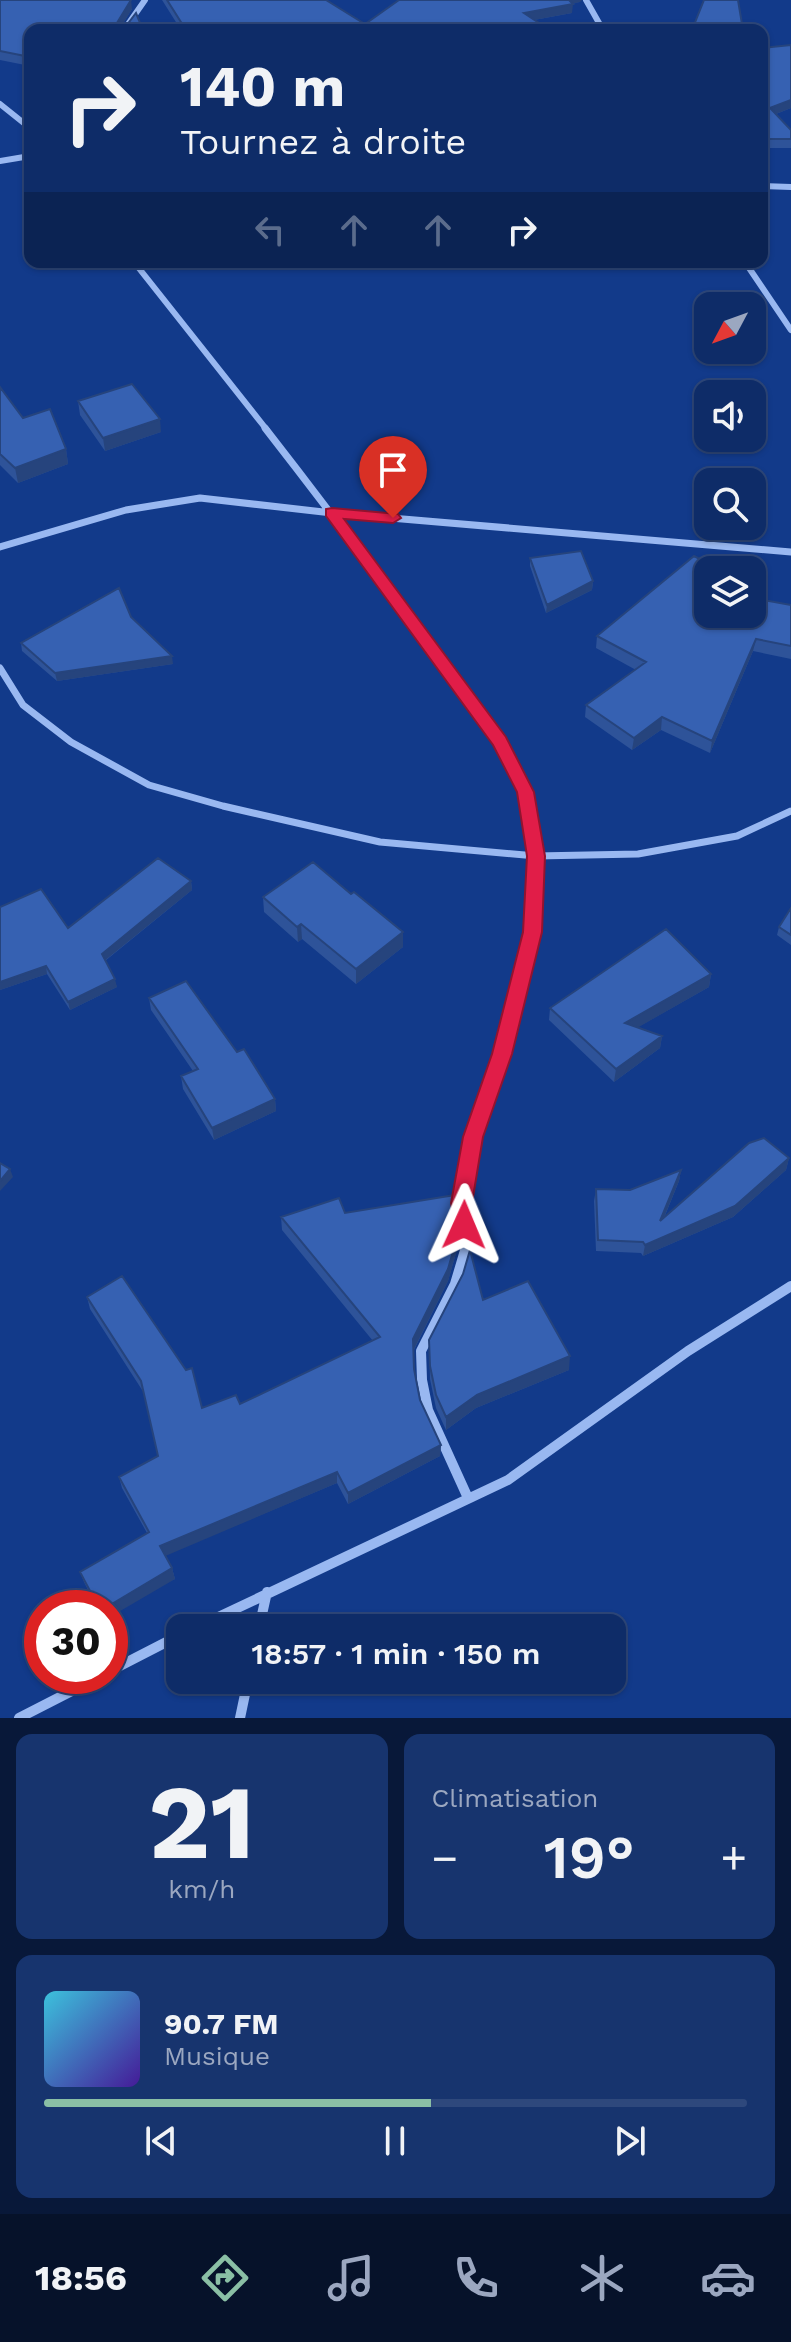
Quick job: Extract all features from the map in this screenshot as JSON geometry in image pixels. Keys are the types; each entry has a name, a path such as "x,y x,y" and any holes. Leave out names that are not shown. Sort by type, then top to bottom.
{"street":[{"path":"128,24 145,0"},
{"path":"586,0 600,24"},
{"path":"0,104 24,120"},
{"path":"0,161 24,157"},
{"path":"768,186 791,187"},
{"path":"139,268 332,513 500,742 525,792 536,856 532,932 502,1054 473,1137 462,1203 466,1247 455,1284 421,1351 422,1380 428,1410 468,1498"},
{"path":"749,268 791,330"},
{"path":"0,547 126,510 200,498 332,513 791,552"},
{"path":"0,668 23,705 71,742 149,785 223,806 380,842 536,856 638,854 737,836 791,811"},
{"path":"223,1614 508,1480 688,1351 791,1286"},
{"path":"262,1614 267,1592"},
{"path":"128,1662 166,1642"},
{"path":"19,1718 66,1694"},
{"path":"240,1718 245,1694"}],"building":[{"path":"0,0 131,0 117,23 120,24 24,24 24,56 0,51"},
{"path":"167,0 326,0 365,24 182,24"},
{"path":"399,0 569,0 573,4 524,13 540,24 365,24"},
{"path":"704,0 738,0 742,24 694,24"},
{"path":"136,13 141,24 128,24"},
{"path":"791,45 791,100 770,108 791,130 791,139 768,139 768,47"},
{"path":"132,384 160,419 103,438 78,401"},
{"path":"0,387 23,418 50,409 66,449 15,468 0,454"},
{"path":"581,551 593,581 547,605 530,558"},
{"path":"694,556 694,628 766,628 766,601 791,605 791,646 756,639 712,741 662,717 634,738 586,705 646,662 597,636"},
{"path":"119,588 131,617 172,656 55,673 21,643"},
{"path":"158,858 191,881 102,954 115,979 68,1002 46,966 0,982 0,907 41,889 68,928"},
{"path":"313,862 403,932 356,969 301,924 297,927 263,897"},
{"path":"791,908 791,935 779,927"},
{"path":"666,929 711,974 625,1023 662,1036 616,1069 550,1008"},
{"path":"186,981 237,1052 244,1049 275,1099 212,1128 181,1076 198,1069 149,998"},
{"path":"764,1138 789,1158 735,1206 645,1245 643,1242 598,1240 596,1189 630,1190 681,1170 660,1221 749,1143"},
{"path":"0,1163 10,1169 0,1181"},
{"path":"455,1195 458,1234 448,1269 413,1339 414,1369 420,1400 441,1445 348,1493 337,1472 160,1546 172,1568 128,1594 128,1590 90,1590 80,1572 149,1532 119,1477 158,1456 141,1381 87,1297 122,1276 186,1370 192,1368 202,1408 236,1395 240,1404 380,1337 281,1217 339,1198 345,1213"},
{"path":"470,1250 483,1300 528,1281 570,1356 477,1395 446,1417 436,1395 429,1340 463,1274"}],"route":[{"path":"393,518 332,513 500,742 525,792 536,856 532,932 502,1054 473,1137 462,1203 464,1225"}]}
